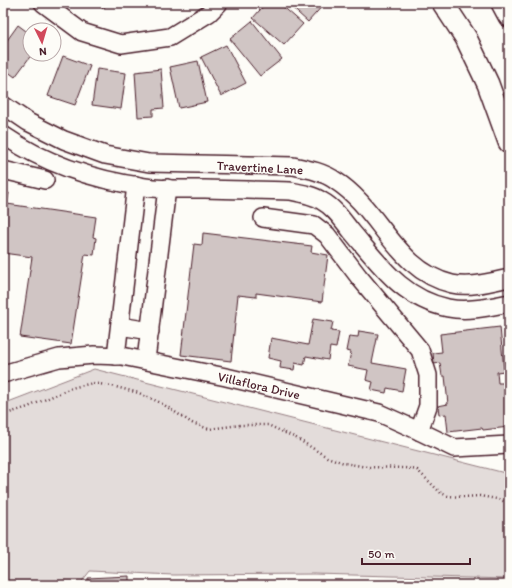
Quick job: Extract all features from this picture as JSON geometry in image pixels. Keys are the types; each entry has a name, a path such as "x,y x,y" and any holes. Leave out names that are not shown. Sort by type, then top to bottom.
{"main road":[{"path":"443,3 466,38 488,84 509,142"},
{"path":"502,3 509,16"}],"street":[{"path":"43,3 82,32 121,44 170,37 209,13 219,3"},
{"name":"Travertine Lane","path":"3,106 28,122 64,140 105,155 149,163 293,166 312,170 336,180 354,195 404,256 429,276 453,284 475,284 509,278"},
{"name":"Travertine Lane","path":"3,135 15,143 55,162 99,178 136,185 167,188 290,191 305,194 323,201 336,212 386,273 417,298 449,308 477,309 509,303"},
{"path":"3,170 45,180"},
{"path":"116,356 136,185"},
{"path":"146,360 167,188"},
{"path":"263,218 314,225 327,235 359,277 420,350 428,376 428,406 420,431"},
{"path":"120,326 150,330"},
{"name":"Villaflora Drive","path":"3,374 59,358 94,355 146,360 379,413 454,448 509,445"}],"path":[{"path":"3,415 28,407 71,388 93,383 112,386 139,392 161,403 192,423 209,429 240,425 268,425 296,438 327,457 344,463 367,467 405,468 417,470 441,493 448,496 480,496 509,503"}],"shaded area":[{"path":"94,369 509,474 509,579 314,574 173,575 90,571 79,585 3,585 3,404"}],"building":[{"path":"96,3 108,3 103,9"},
{"path":"266,3 279,3 303,24 284,45 253,18"},
{"path":"287,3 325,3 308,22"},
{"path":"252,21 282,59 260,76 230,39"},
{"path":"18,25 22,28 22,62 26,62 15,77 3,68 3,46"},
{"path":"226,45 246,83 221,96 201,57"},
{"path":"63,56 90,66 75,105 48,96"},
{"path":"198,61 207,102 179,108 170,67"},
{"path":"97,69 126,73 121,109 92,105"},
{"path":"161,69 164,108 153,109 153,116 138,117 135,72"},
{"path":"3,192 9,193 7,204 96,217 93,237 96,238 94,255 85,254 71,344 20,337 32,257 3,253"},
{"path":"203,233 312,246 311,252 328,255 322,302 256,293 256,297 238,295 231,361 181,355 194,244 202,245"},
{"path":"313,319 333,322 331,331 339,332 336,348 330,347 328,360 306,356 304,365 295,363 294,370 280,368 281,361 268,358 271,338 308,345"},
{"path":"500,327 504,371 497,372 498,383 504,383 509,427 483,430 482,428 448,432 446,414 439,415 438,406 448,404 445,376 442,376 440,363 434,364 433,353 442,352 440,334"},
{"path":"359,331 378,334 372,363 406,369 402,391 387,388 386,393 371,390 373,382 366,380 368,370 348,366 351,352 346,351 349,336 358,337"},
{"path":"129,576 129,585 88,585 88,578"}]}
